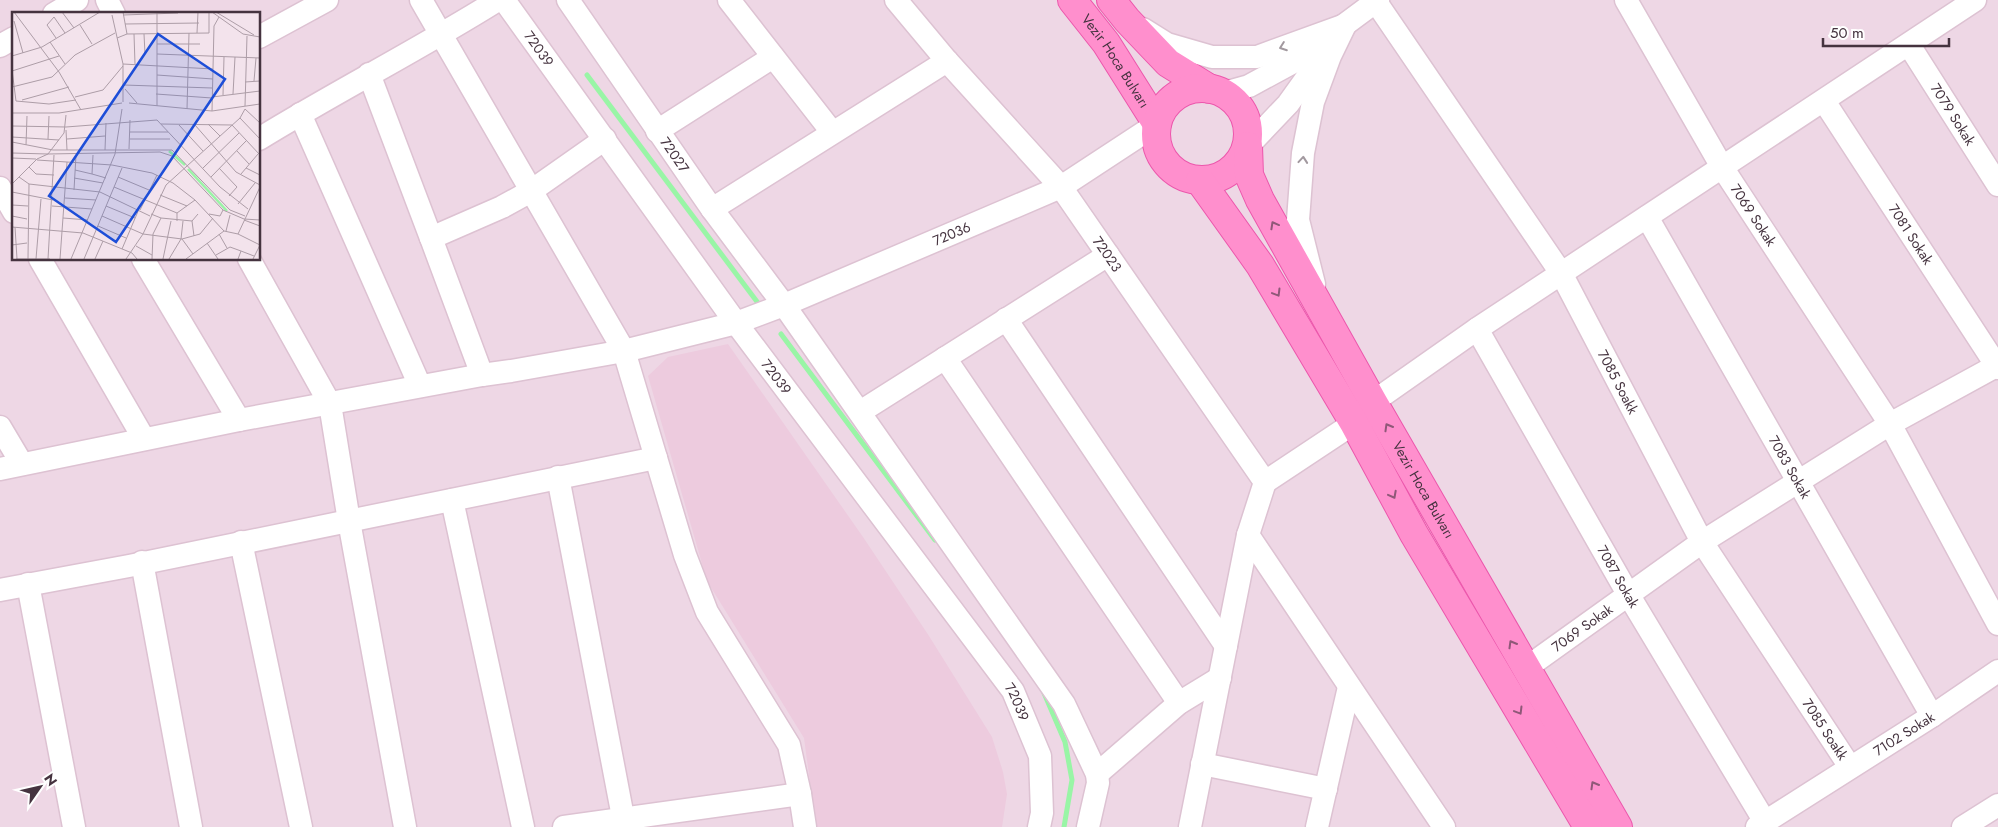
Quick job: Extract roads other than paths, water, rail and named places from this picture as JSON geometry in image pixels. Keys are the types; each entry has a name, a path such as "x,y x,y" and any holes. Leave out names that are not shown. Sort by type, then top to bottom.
{"main road":[{"name":"Vezir Hoca Bulvarı","path":"1072,0 1106,44 1157,124"},
{"path":"1119,10 1168,63 1235,101 1244,114 1249,130 1248,146 1241,161 1230,172 1215,179 1200,181 1184,177 1170,168 1161,156 1156,140 1157,124 1162,111 1177,96 1196,88 1217,91"},
{"name":"Vezir Hoca Bulvarı","path":"1248,146 1249,175 1322,310 1618,827"},
{"name":"Vezir Hoca Bulvarı","path":"1200,181 1260,265 1354,424 1414,534 1588,827"}],"street":[{"path":"57,12 77,0"},
{"path":"107,0 113,12"},
{"path":"260,36 327,0"},
{"path":"421,0 624,351 685,555 706,612 789,745 805,827"},
{"path":"260,138 369,74 442,35 498,0"},
{"name":"72039","path":"504,0 736,323 1013,691 1040,756 1042,813 1039,827"},
{"name":"72027","path":"568,0 657,131 784,305 1064,704 1096,774"},
{"path":"729,0 832,132"},
{"name":"72023","path":"896,0 947,61 1061,187 1265,482"},
{"name":"7069 Sokak","path":"1626,0 1722,167 1890,424 1998,624"},
{"path":"1373,402 1477,328 1975,0"},
{"path":"1217,91 1249,86 1297,60 1377,1"},
{"name":"7085 Soakk","path":"1377,1 1560,273 1702,542 1850,767"},
{"path":"1119,10 1167,44 1212,57 1257,57 1345,24"},
{"path":"1248,146 1288,104 1345,24"},
{"path":"1322,310 1298,220 1303,153 1313,102 1330,56 1345,24"},
{"path":"0,46 12,39"},
{"name":"7079 Sokak","path":"1909,45 1998,185"},
{"path":"657,131 773,57"},
{"path":"712,208 947,61"},
{"path":"369,74 482,375"},
{"name":"7081 Sokak","path":"1824,101 1998,366"},
{"path":"300,114 420,386"},
{"name":"72036","path":"0,469 239,420 420,386 511,372 624,351 736,323 784,305 1061,187 1157,124"},
{"path":"431,238 502,207 531,191 605,139"},
{"path":"12,181 0,188 12,209"},
{"name":"7083 Sokak","path":"1647,217 1932,716"},
{"path":"860,412 1108,255"},
{"path":"41,260 144,439"},
{"path":"145,260 239,420"},
{"path":"250,260 330,404 349,521 405,827"},
{"path":"1006,319 1226,646"},
{"name":"7087 Sokak","path":"1477,328 1628,594 1772,823"},
{"path":"945,358 1179,703"},
{"name":"7069 Sokak","path":"1526,668 1702,542 1890,424 1998,366"},
{"path":"1190,827 1248,535 1265,482 1354,424"},
{"path":"0,426 22,464"},
{"path":"0,590 656,458"},
{"path":"558,477 623,818"},
{"path":"452,500 523,827"},
{"path":"1248,535 1441,825"},
{"path":"241,542 301,827"},
{"path":"142,562 191,827"},
{"path":"28,584 74,827"},
{"name":"7102 Sokak","path":"1772,823 1850,767 1932,716 1998,671"},
{"path":"1088,827 1098,783 1096,774 1179,703 1220,678"},
{"path":"1317,827 1349,687"},
{"path":"1202,764 1326,789"},
{"path":"564,827 800,794"},
{"path":"1963,827 1998,805"}],"waterway":[{"path":"587,75 761,307"},
{"path":"781,334 935,540"},
{"path":"1044,693 1065,742 1072,780 1064,827"}]}
